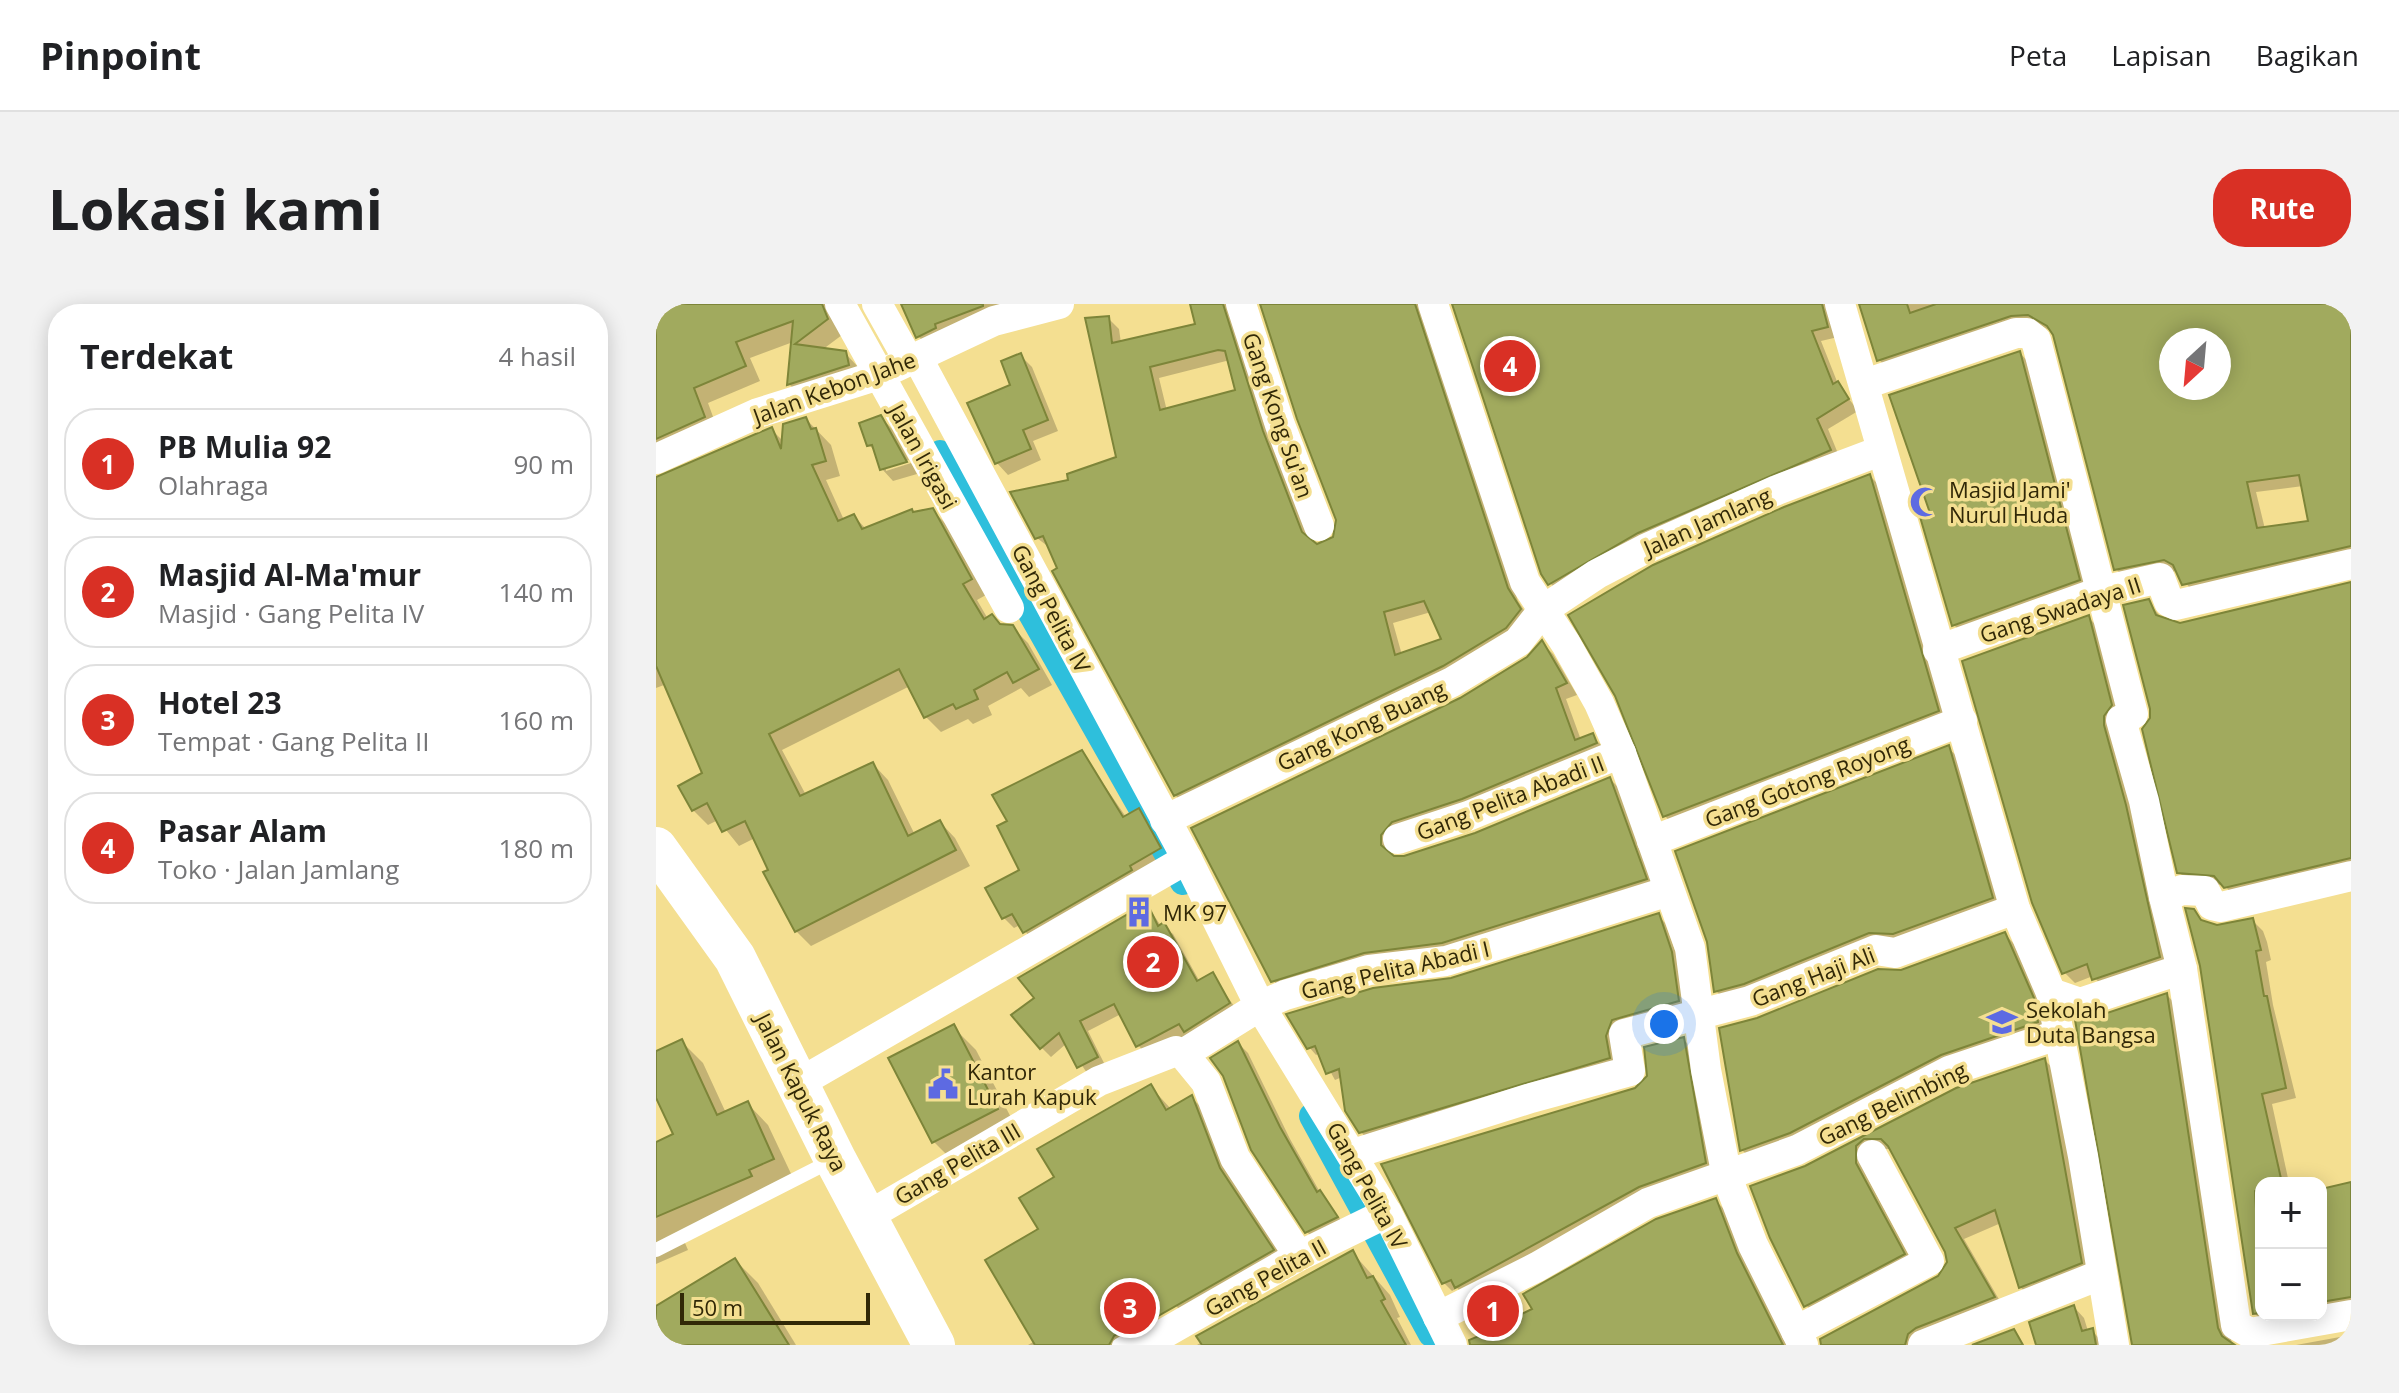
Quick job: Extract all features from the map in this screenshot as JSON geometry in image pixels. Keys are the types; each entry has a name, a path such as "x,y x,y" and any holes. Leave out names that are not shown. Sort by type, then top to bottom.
{"main road":[{"name":"Jalan Kapuk Raya","path":"656,848 735,958 835,1159 934,1345"}],"street":[{"name":"Jalan Irigasi","path":"840,304 899,365"},
{"name":"Jalan Irigasi","path":"877,304 899,365 1009,608"},
{"name":"Jalan Kebon Jahe","path":"656,459 758,413 899,365 994,321 1059,304"},
{"name":"Gang Kong Su'an","path":"1241,304 1280,425 1319,526"},
{"path":"1433,304 1525,582 1593,691 1621,753 1690,948 1706,1070 1727,1177 1753,1245 1800,1338 1929,1261 1872,1155"},
{"path":"1840,304 1865,384 1880,451 2015,909 2051,993 2083,1156 2100,1275 2114,1345"},
{"path":"1865,384 2016,333 2027,333 2033,337 2133,714 2121,720 2144,801 2182,969 2236,1325 2250,1333 2305,1334 2351,1315"},
{"name":"Gang Pelita IV","path":"899,365 1165,820 1255,1009 1353,1154 1374,1219 1438,1317 1452,1345"},
{"name":"Jalan Jamlang","path":"1543,610 1597,574 1645,549 1777,490 1880,451"},
{"name":"Gang Swadaya II","path":"1938,650 2102,591 2162,577 2169,602 2176,605 2351,564"},
{"name":"Gang Kong Buang","path":"1165,820 1452,682 1518,642 1543,610"},
{"name":"Gang Gotong Royong","path":"1652,841 1962,721"},
{"name":"Gang Pelita Abadi II","path":"1398,839 1468,816 1621,753"},
{"path":"799,1083 969,988 1184,860"},
{"path":"2164,897 2182,890 2205,891 2212,905 2221,907 2351,876"},
{"name":"Gang Pelita Abadi I","path":"1255,1009 1285,995 1369,970 1446,961 1669,891"},
{"name":"Gang Haji Ali","path":"1353,1154 1531,1098 1630,1071 1624,1034 1688,1015 1701,1017 1750,1001 1876,950 1895,953 2015,909"},
{"path":"2051,993 2080,1003 2182,969"},
{"name":"Gang Pelita III","path":"866,1217 1099,1081 1176,1051 1183,1054 1255,1009"},
{"name":"Gang Belimbing","path":"1438,1317 1537,1267 1648,1203 1727,1177 1825,1137 1949,1071 2060,1034"},
{"path":"1183,1054 1206,1082 1235,1158 1299,1256"},
{"name":"Gang Pelita II","path":"1144,1345 1299,1256 1374,1219"},
{"path":"1923,1345 2100,1275"}],"lane":[{"path":"656,1250 835,1159"},
{"path":"1119,1345 1197,1299"}],"shaded area":[{"path":"1511,1286 1523,1310 1475,1335 1463,1312"}],"building":[{"path":"656,304 822,304 828,319 795,344 846,351 849,365 787,385 793,321 736,342 746,366 694,388 705,417 656,439"},
{"path":"901,304 983,306 935,324 936,328 916,338"},
{"path":"1190,304 1223,304 1263,431 1302,532 1317,544 1333,537 1336,520 1297,419 1260,304 1415,304 1508,588 1521,609 1506,628 1443,666 1174,796 1052,571 1057,568 1043,536 1035,539 1010,492 1068,480 1067,474 1116,457 1085,318 1109,316 1112,343 1195,324","holes":["1218,350 1225,351 1235,390 1160,410 1150,367","1424,601 1441,639 1395,655 1384,612"]},
{"path":"1452,304 1822,304 1828,327 1812,331 1833,384 1838,381 1849,399 1817,419 1831,450 1638,533 1548,585 1541,574"},
{"path":"1859,304 1907,304 1910,313 1936,304 2351,304 2351,546 2182,585 2173,565 2164,560 2114,570 2053,335 2047,326 2028,315 2011,316 1877,361","holes":["2299,475 2308,521 2257,528 2247,482"]},
{"path":"2020,351 2080,580 1952,626 1918,510 1922,517 1930,513 1889,395"},
{"path":"1021,353 1048,420 1023,430 1031,449 995,464 967,403 1010,385 1001,361"},
{"path":"881,415 907,462 880,470 872,445 867,446 859,423"},
{"path":"806,417 811,429 816,428 826,461 812,465 838,521 854,514 862,529 912,509 913,512 933,508 972,579 963,584 984,619 992,614 1000,624 1013,625 1039,669 1013,683 1007,672 974,690 978,699 956,709 953,704 924,718 899,669 769,734 800,796 873,762 908,836 940,820 956,850 795,932 763,872 768,870 745,821 722,832 707,803 692,811 678,786 702,773 656,666 656,477 772,427 781,449 783,424"},
{"path":"1870,474 1939,711 1663,817 1615,696 1568,615 1653,565 1784,507"},
{"path":"2351,582 2351,858 2224,888 2214,876 2177,873 2142,729 2150,718 2150,709 2123,605 2149,599 2156,615 2180,623"},
{"path":"2089,615 2112,705 2104,716 2104,725 2126,805 2160,957 2092,980 2087,964 2062,974 2032,903 1962,661"},
{"path":"1542,640 1567,683 1556,688 1575,740 1593,733 1597,743 1462,799 1392,822 1381,835 1381,845 1394,856 1404,856 1475,833 1610,777 1647,879 1442,943 1364,953 1271,982 1191,828 1460,698 1527,657"},
{"path":"1949,745 1993,898 1893,934 1869,933 1744,984 1714,992 1707,942 1675,851"},
{"path":"1082,750 1123,817 1139,808 1161,848 1130,866 1132,870 1023,933 1012,914 1002,919 985,888 1019,870 997,826 1007,821 992,795"},
{"path":"1147,903 1158,926 1164,922 1197,981 1213,972 1230,1003 1184,1032 1179,1024 1136,1047 1114,1004 1080,1021 1098,1057 1077,1068 1059,1033 1040,1049 1011,1015 1034,998 1018,978"},
{"path":"2185,908 2194,909 2201,920 2217,925 2253,918 2261,950 2256,951 2264,996 2267,996 2286,1088 2262,1094 2281,1177 2255,1177 2255,1314 2253,1314 2200,966"},
{"path":"1659,913 1672,952 1679,1001 1612,1020 1606,1036 1610,1058 1359,1133 1345,1111 1339,1069 1326,1074 1315,1046 1307,1049 1286,1014 1373,988 1451,978"},
{"path":"2005,932 2034,998 2038,1022 1941,1055 1790,1133 1740,1151 1719,1028 1757,1018 1878,969 1901,970"},
{"path":"2167,993 2218,1328 2222,1336 2235,1345 2132,1345 2075,1020 2086,1020"},
{"name":"Kantor Lurah Kapuk","path":"954,1024 998,1109 932,1143 888,1058"},
{"path":"1684,1037 1706,1163 1639,1187 1455,1288 1451,1280 1442,1284 1381,1164 1635,1088 1647,1076 1644,1047"},
{"path":"682,1039 717,1115 748,1101 774,1159 749,1170 752,1176 656,1217 656,1142 673,1134 656,1098 656,1051"},
{"path":"1238,1041 1280,1127 1317,1192 1320,1190 1338,1217 1305,1233 1251,1150 1223,1076 1210,1058"},
{"path":"2045,1058 2082,1263 2019,1288 1995,1210 1955,1228 1995,1297 1916,1328 1908,1334 1905,1345 1821,1345 1820,1339 1938,1276 1947,1262 1945,1252 1888,1146 1881,1139 1864,1139 1856,1146 1856,1163 1905,1254 1804,1307 1770,1238 1750,1186 1805,1166 1956,1088"},
{"path":"1151,1084 1166,1110 1192,1095 1220,1168 1274,1250 1151,1320 1142,1320 1114,1336 1109,1345 1035,1345 985,1260 1038,1229 1019,1198 1054,1177 1037,1149"},
{"path":"2351,1182 2351,1297 2327,1301 2327,1249 2327,1188"},
{"path":"1716,1198 1737,1253 1783,1345 1470,1345 1469,1340 1508,1324 1507,1321 1532,1309 1523,1294 1656,1219"},
{"path":"1353,1250 1367,1278 1373,1276 1385,1299 1381,1301 1406,1345 1202,1345 1196,1336"},
{"path":"735,1258 789,1345 656,1345 656,1306"},
{"path":"2074,1305 2082,1331 2093,1328 2096,1345 2036,1345 2029,1322"},
{"path":"2014,1329 2023,1345 1972,1345"}],"waterway":[{"path":"940,453 1183,882"},
{"path":"1312,1116 1431,1334"}],"place":[{"name":"Pasar Alam","path":"1510,366"},
{"name":"Masjid Jami' Nurul Huda","path":"1925,502"},
{"name":"MK 97","path":"1139,912"},
{"name":"Masjid Al-Ma'mur","path":"1153,962"},
{"name":"Sekolah Duta Bangsa","path":"2002,1022"},
{"name":"Kantor Lurah Kapuk","path":"943,1084"},
{"name":"Hotel 23","path":"1130,1308"},
{"name":"PB Mulia 92","path":"1493,1311"}]}
